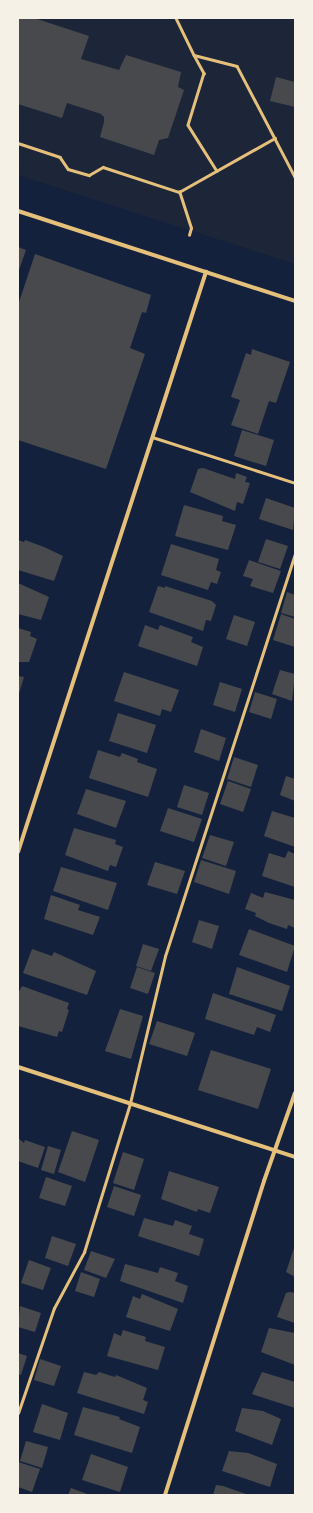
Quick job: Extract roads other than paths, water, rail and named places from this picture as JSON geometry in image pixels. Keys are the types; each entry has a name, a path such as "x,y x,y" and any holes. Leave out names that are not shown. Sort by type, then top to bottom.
{"street":[{"path":"18,211 295,301"},
{"path":"18,852 206,272"},
{"path":"18,1067 295,1157"},
{"path":"165,1495 264,1181 276,1152 295,1093"}],"lane":[{"path":"152,437 295,482"},
{"path":"18,1413 54,1308 84,1252 130,1103 165,956 295,554"}]}
